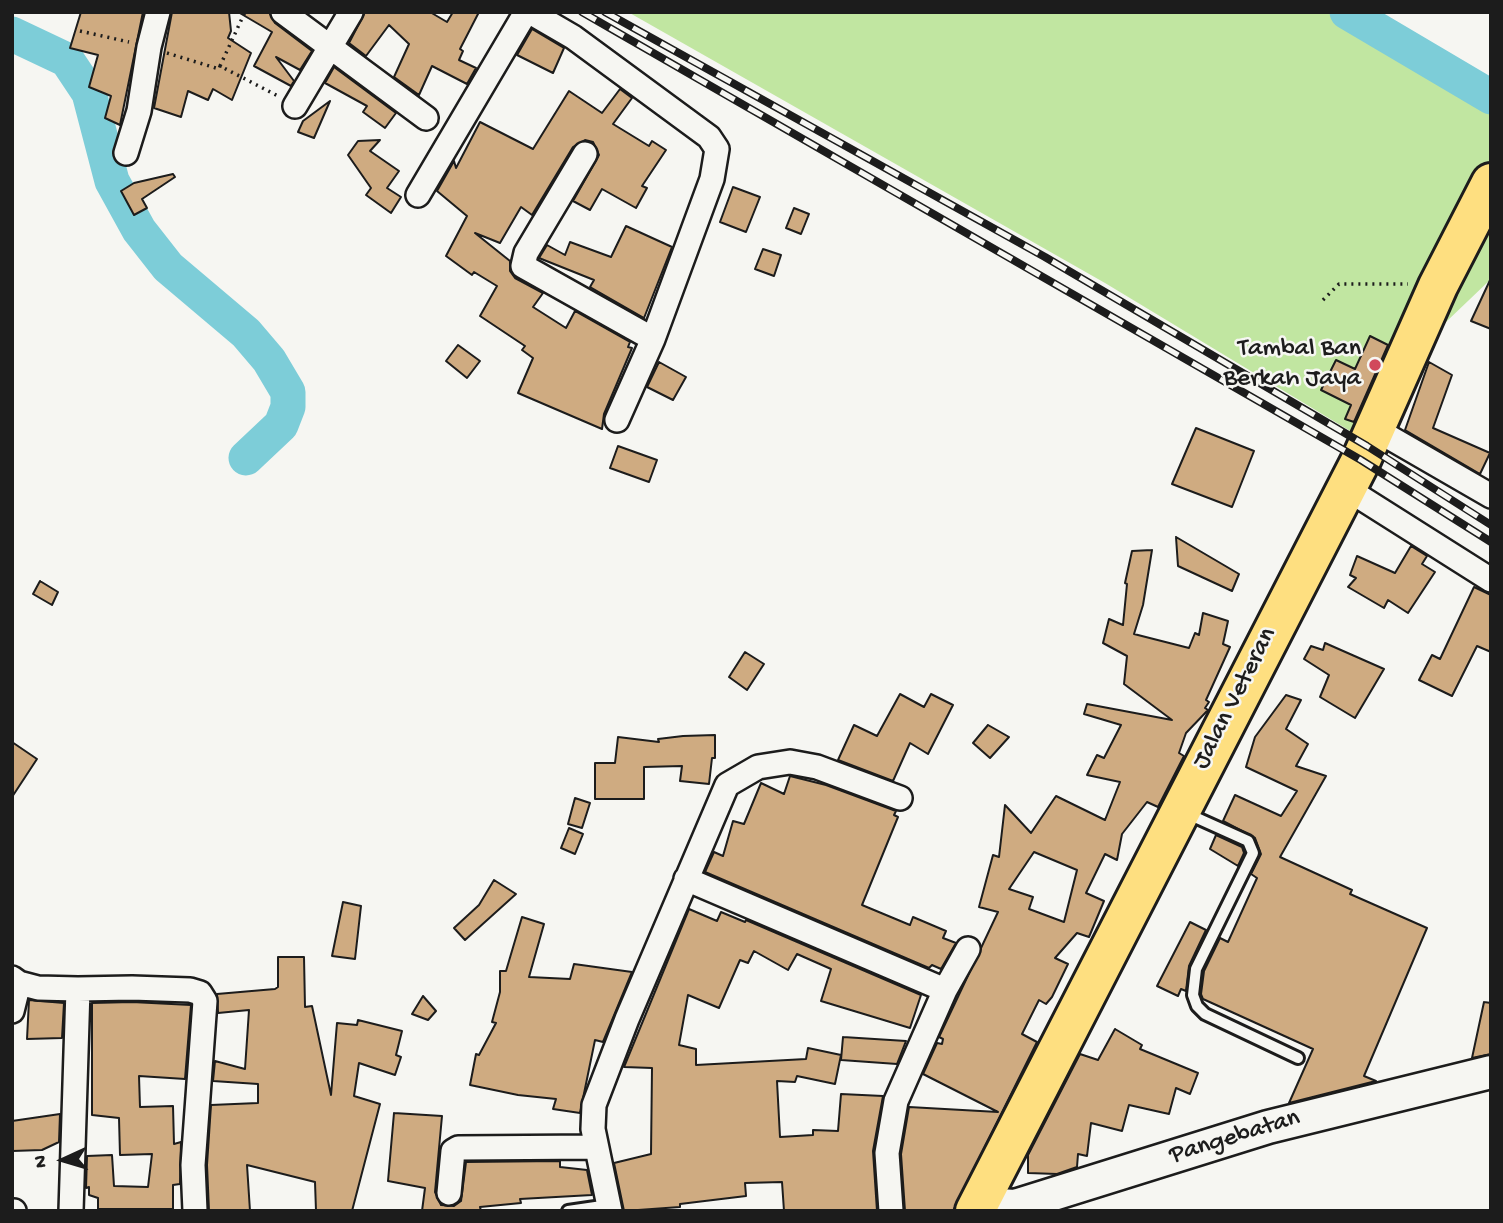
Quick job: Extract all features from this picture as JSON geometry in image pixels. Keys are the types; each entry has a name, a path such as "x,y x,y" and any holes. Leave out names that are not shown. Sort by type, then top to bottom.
{"highway":[{"name":"Jalan Veteran","path":"978,1207 1375,429 1438,286 1483,200"}],"street":[{"path":"126,153 146,83 149,47 159,12"},
{"path":"283,12 426,118"},
{"path":"295,106 351,12"},
{"path":"418,195 528,12 573,37 709,137 717,149 712,179 653,339 617,420"},
{"path":"585,153 526,253 523,266 653,339"},
{"path":"1375,429 1491,496"},
{"path":"1345,487 1491,580"},
{"path":"610,1208 596,1147 594,1105 727,785 758,767 790,762 817,767 900,798"},
{"path":"686,879 945,990"},
{"path":"891,1211 887,1179 889,1129 896,1101 945,990 968,949"},
{"path":"12,1011 15,981 78,989 176,988 200,993 205,1001 193,1165 195,1211"},
{"path":"71,1211 78,989"},
{"name":"Pangebatan","path":"978,1207 1015,1206 1281,1123 1491,1072"},
{"path":"449,1193 453,1151 458,1148 596,1147"}],"lane":[{"path":"1180,810 1248,841 1253,853 1196,969 1193,995 1197,1006 1205,1014 1298,1058"},
{"path":"568,1211 610,1208"}],"path":[{"path":"80,31 149,47 219,69 245,12"},
{"path":"220,66 295,106"},
{"path":"1323,300 1339,284 1370,282 1438,286"}],"green space":[{"path":"628,12 1347,12 1491,97 1491,279 1424,343 1380,449 1105,283"}],"building":[{"path":"81,12 143,12 120,125 105,118 111,96 89,87 98,55 70,48"},
{"path":"172,12 229,12 231,31 228,38 251,53 232,100 213,89 208,100 188,91 181,117 154,108"},
{"path":"238,12 269,12 275,23 312,51 300,70 276,57 294,81 291,86 254,66 272,32"},
{"path":"365,12 430,12 447,22 453,12 479,12 460,49 463,51 459,60 476,68 467,84 432,66 419,95 394,77 409,44 389,25 366,56 349,43"},
{"path":"532,29 564,48 553,73 517,55"},
{"path":"334,67 396,113 385,128 363,112 367,106 325,83"},
{"path":"620,89 632,98 613,124 649,146 652,141 666,150 642,186 647,188 636,208 602,189 590,210 573,201 599,155 593,142 585,140 573,147 532,215 521,207 500,243 475,233 510,261 510,271 515,278 543,293 533,307 566,328 575,311 630,342 628,347 632,348 604,414 602,429 518,393 533,358 522,350 525,346 480,316 497,286 474,272 472,275 446,256 467,216 437,191 454,161 456,168 480,122 533,149 569,91 602,113"},
{"path":"330,101 314,138 298,132 303,121"},
{"path":"380,140 370,151 399,171 387,188 401,197 391,213 366,195 371,188 348,155 358,141"},
{"path":"173,174 175,177 142,199 147,208 134,215 121,191 134,183"},
{"path":"733,187 760,197 746,232 720,222"},
{"path":"794,208 809,214 801,234 786,228"},
{"path":"626,226 672,247 644,318 590,287 594,280 539,258 547,245 565,255 570,242 611,257"},
{"path":"763,249 781,255 774,276 755,269"},
{"path":"1491,278 1491,329 1471,321"},
{"path":"1370,336 1388,345 1354,422 1345,419 1351,405 1321,390 1336,360 1355,369"},
{"path":"458,345 480,361 467,378 446,361"},
{"path":"659,362 686,377 673,400 647,387"},
{"path":"1429,362 1452,375 1433,428 1490,453 1480,474 1405,430"},
{"path":"1196,428 1254,451 1232,507 1172,484"},
{"path":"618,446 657,460 649,482 610,468"},
{"path":"1176,537 1239,574 1232,591 1178,566"},
{"path":"1411,546 1427,556 1422,564 1435,572 1408,613 1388,600 1384,608 1348,587 1356,578 1350,575 1357,556 1395,573"},
{"path":"1152,550 1143,605 1134,634 1189,648 1195,633 1199,635 1203,613 1228,621 1223,644 1230,647 1206,700 1209,702 1205,708 1208,710 1186,733 1179,753 1184,756 1158,807 1147,802 1122,834 1117,860 1105,854 1086,893 1104,901 1089,937 1077,933 1055,958 1068,964 1052,997 1046,1004 1039,1000 1022,1034 1037,1042 953,1211 905,1211 901,1154 909,1107 998,1112 923,1074 937,1043 942,1044 943,1039 939,1037 998,912 979,907 993,855 999,857 1005,805 1031,833 1056,796 1105,820 1120,782 1087,775 1097,755 1104,758 1121,725 1084,714 1087,704 1172,720 1124,684 1127,656 1103,643 1109,619 1123,625 1125,583 1132,551","holes":["1034,852 1077,870 1064,922 1029,909 1033,897 1009,889"]},
{"path":"40,581 58,592 52,605 33,594"},
{"path":"1474,587 1491,595 1491,652 1477,646 1452,696 1419,680 1432,655 1440,659"},
{"path":"1325,643 1384,669 1355,718 1320,697 1329,675 1304,659 1311,646 1323,650"},
{"path":"745,652 764,664 747,690 729,677"},
{"path":"900,694 924,707 931,694 953,705 928,754 910,743 893,781 838,760 854,725 877,736"},
{"path":"1286,695 1301,700 1286,729 1308,744 1296,766 1326,776 1280,857 1352,890 1350,894 1427,928 1364,1076 1376,1081 1289,1103 1313,1049 1203,999 1201,994 1204,971 1220,938 1228,942 1257,878 1251,874 1261,854 1255,838 1223,821 1235,795 1281,816 1297,791 1246,767 1255,737"},
{"path":"988,725 1009,737 990,758 973,743"},
{"path":"715,735 715,758 712,758 709,784 680,781 682,766 644,767 644,799 595,799 595,763 615,763 618,737 659,742 658,739"},
{"path":"12,742 37,759 12,797"},
{"path":"790,776 826,785 896,811 894,815 898,817 862,905 910,925 913,917 946,931 943,938 956,943 941,969 932,965 929,968 705,872 714,852 723,856 733,821 744,824 761,783 784,794"},
{"path":"575,798 590,803 582,828 568,824"},
{"path":"569,828 583,834 575,854 561,848"},
{"path":"1216,835 1242,847 1244,853 1238,866 1210,849"},
{"path":"494,880 516,894 465,940 454,928 479,905"},
{"path":"343,902 361,906 355,959 332,956"},
{"path":"689,909 717,921 721,912 745,922 746,920 921,995 910,1028 821,1001 831,969 797,954 788,970 754,951 748,963 740,960 719,1008 688,995 679,1045 696,1049 696,1065 806,1059 808,1048 841,1055 835,1084 797,1076 795,1082 777,1081 780,1137 813,1135 813,1130 838,1131 841,1094 883,1096 873,1151 877,1211 784,1211 782,1182 745,1183 746,1196 680,1204 680,1207 624,1211 614,1163 651,1154 652,1068 624,1067"},
{"path":"522,917 544,924 529,977 570,979 574,964 632,972 603,1042 595,1040 580,1113 553,1109 556,1099 518,1095 470,1085 476,1054 479,1055 496,1023 492,1022 500,992 500,971 506,971"},
{"path":"1190,922 1206,930 1189,966 1186,991 1181,989 1178,996 1157,986"},
{"path":"278,957 304,957 305,1007 312,1006 331,1095 337,1023 357,1025 358,1020 402,1031 396,1055 401,1057 395,1075 359,1063 354,1096 380,1104 352,1211 316,1211 315,1182 247,1165 250,1211 209,1211 207,1165 211,1105 258,1103 258,1084 213,1081 215,1061 245,1069 249,1010 218,1013 217,994 275,989 278,987"},
{"path":"423,996 436,1011 428,1020 412,1014"},
{"path":"29,1000 64,1003 62,1038 27,1039"},
{"path":"1484,1002 1491,1003 1491,1054 1472,1058"},
{"path":"92,1003 191,1005 185,1079 139,1076 140,1107 173,1106 174,1144 181,1142 180,1184 173,1185 173,1209 98,1209 98,1198 89,1195 89,1187 86,1188 87,1156 112,1155 114,1186 148,1187 152,1154 120,1155 119,1118 92,1115"},
{"path":"1115,1029 1142,1045 1140,1049 1198,1073 1190,1094 1176,1088 1169,1114 1129,1105 1122,1131 1091,1123 1087,1156 1078,1154 1077,1167 1057,1174 1028,1173 1028,1155 1080,1054 1098,1060"},
{"path":"843,1037 906,1041 897,1064 841,1060"},
{"path":"394,1113 442,1116 435,1192 441,1205 454,1206 461,1201 466,1162 560,1161 560,1167 587,1170 592,1195 520,1199 521,1203 480,1207 481,1211 422,1211 425,1188 388,1181"},
{"path":"60,1114 59,1142 42,1150 12,1151 12,1121"}],"waterway":[{"path":"1347,12 1491,97"},
{"path":"12,34 67,60 89,93 112,181 139,230 168,267 246,333 269,360 288,392 288,407 281,425 246,458"}],"railway":[{"path":"582,12 1361,460 1491,542"},
{"path":"605,12 1045,257 1367,446 1491,525"}],"place":[{"name":"Tambal Ban Berkah Jaya","path":"1375,365"}]}
